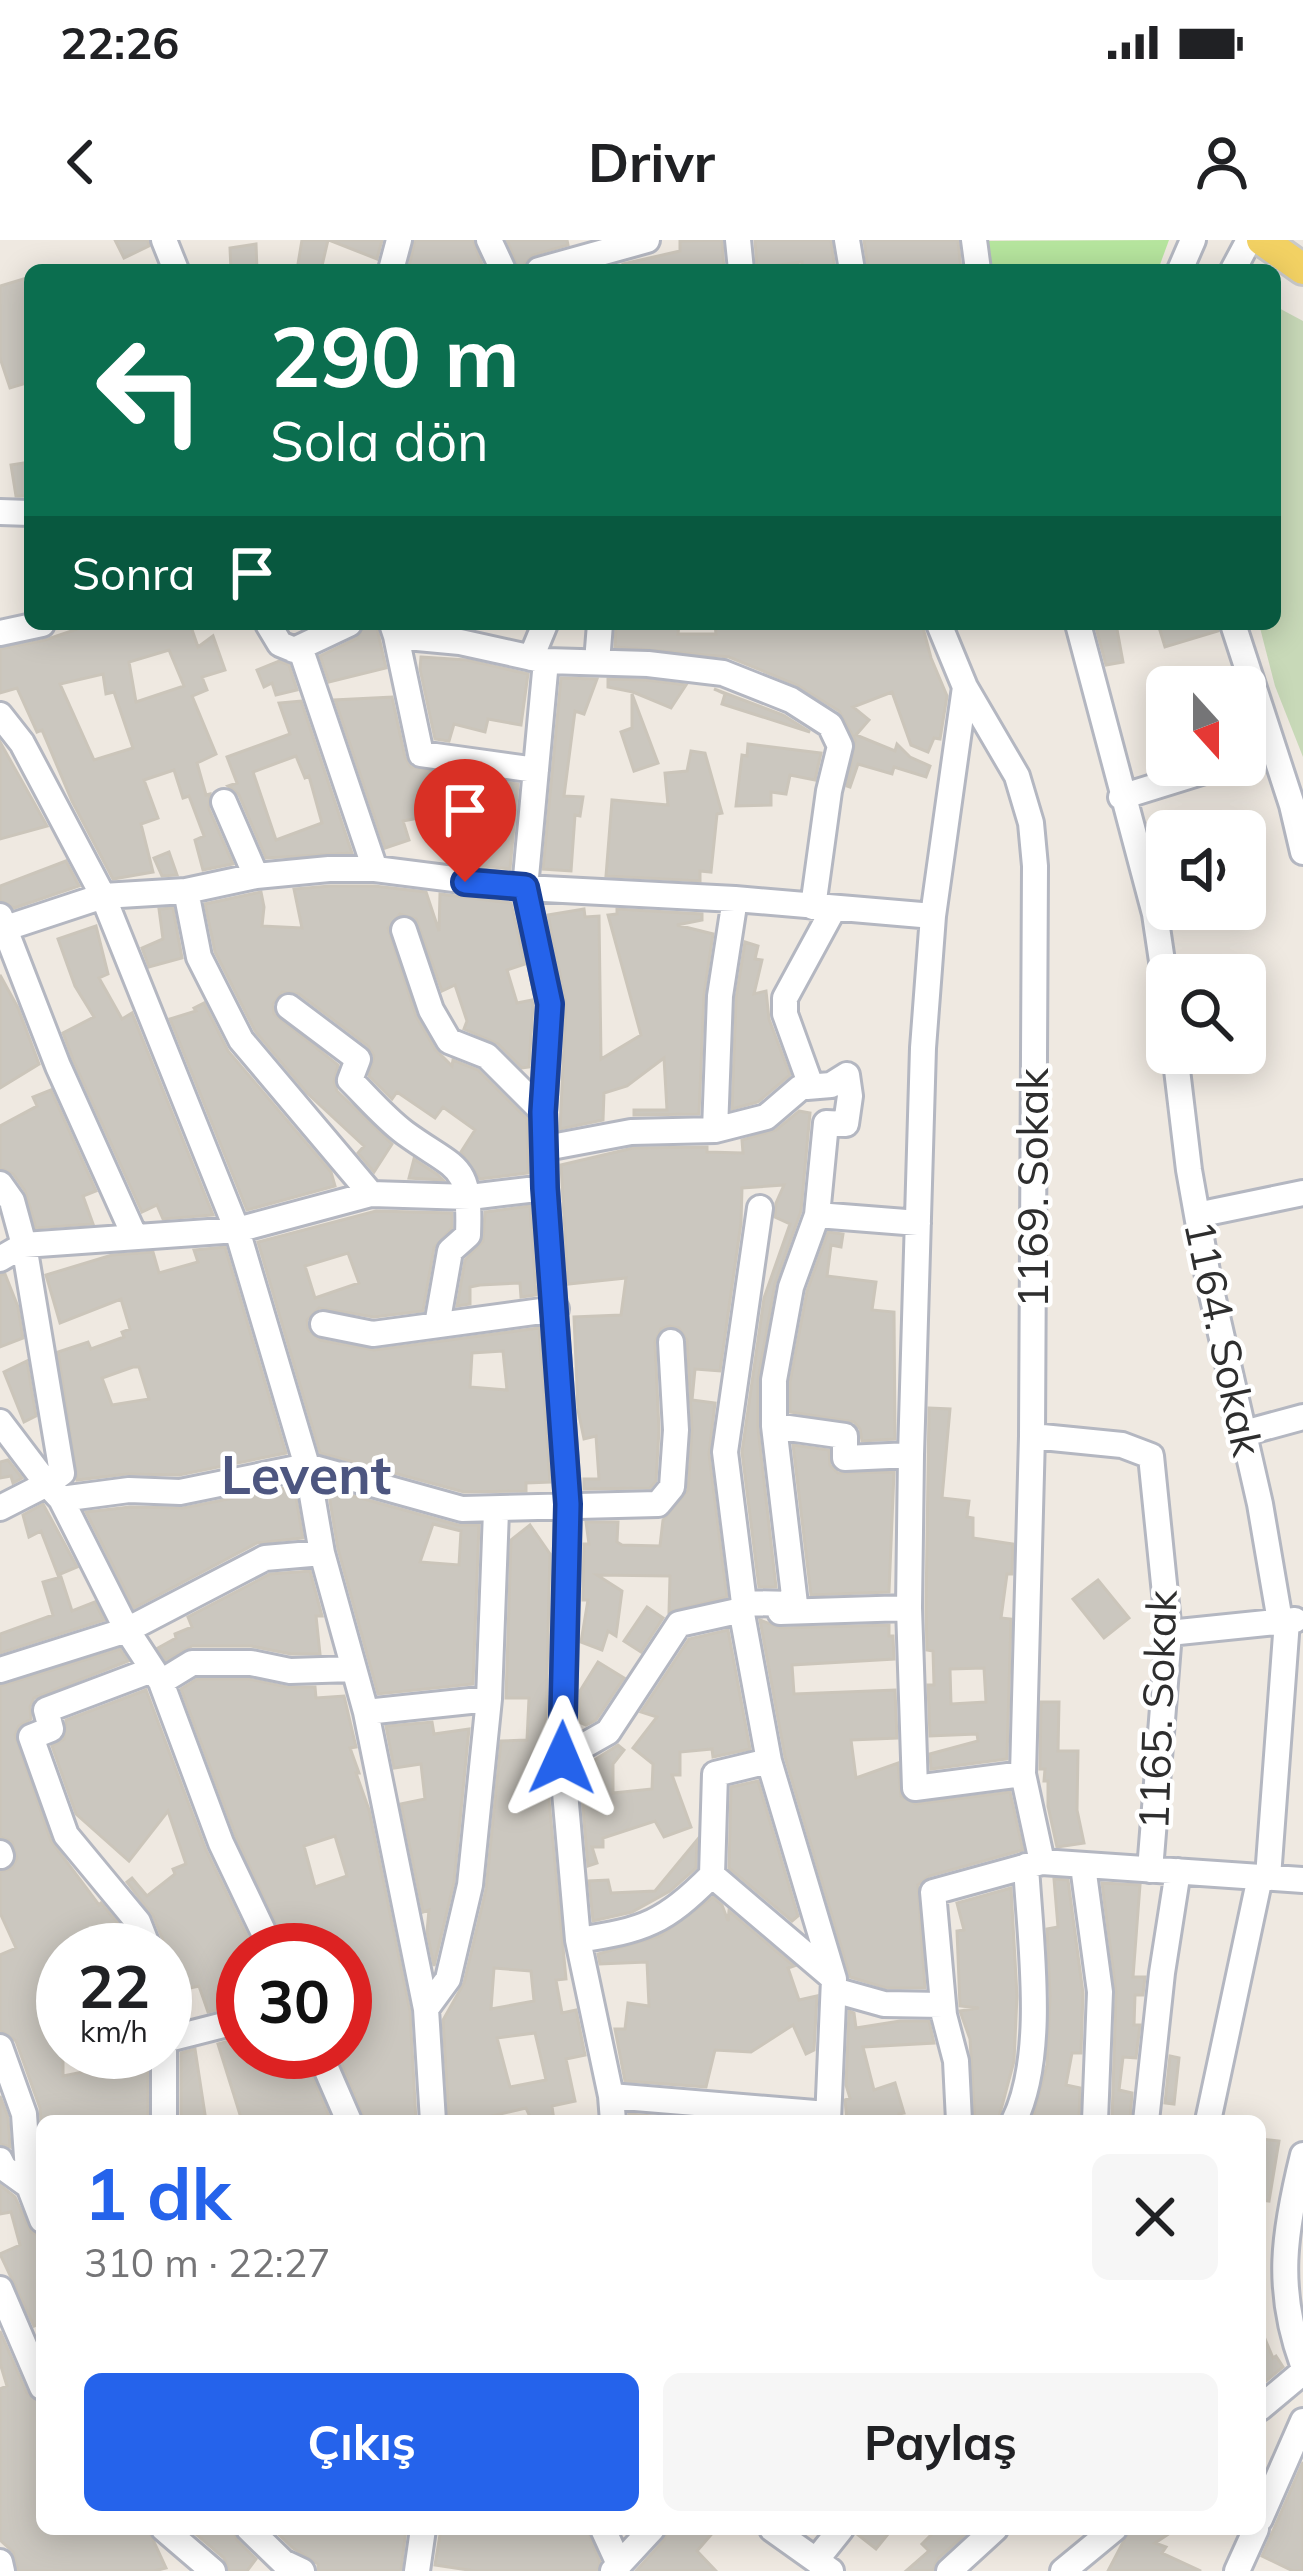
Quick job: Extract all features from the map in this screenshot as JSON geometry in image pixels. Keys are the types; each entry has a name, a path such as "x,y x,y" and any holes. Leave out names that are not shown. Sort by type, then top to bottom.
{"main road":[{"path":"1262,240 1303,269"}],"street":[{"path":"567,264 613,254 646,240"},
{"path":"272,630 280,644 302,653 375,869"},
{"path":"294,650 336,630"},
{"path":"536,770 422,754 394,630 539,659 723,673 791,700 830,725 839,746 829,790 824,907 785,998 784,1014 810,1083 807,1087"},
{"path":"544,630 525,887 550,1004 543,1112 545,1188 568,1504 562,1758 578,1940 612,2109 755,2115"},
{"path":"597,662 600,630"},
{"name":"1169. Sokak","path":"941,630 965,687 1017,776 1035,866 1032,1436 1023,1774 1034,1864 1031,2040 1028,2076 1016,2115"},
{"path":"1079,630 1155,914 1161,954"},
{"path":"1235,630 1303,852"},
{"path":"965,687 933,916 923,1048 910,1455 915,1788 1023,1774"},
{"path":"0,715 22,742 103,896 237,1230 307,1466 322,1553 366,1712 427,2009 433,2115"},
{"path":"1266,751 1274,749"},
{"path":"1121,797 1156,786"},
{"path":"224,802 256,876"},
{"path":"134,1235 58,1066 2,924 103,896 186,891 256,876 375,869 525,887 735,898 933,916"},
{"path":"186,891 199,957 241,1040 371,1194"},
{"path":"715,1130 720,996 735,898"},
{"path":"404,930 431,1010 449,1041 487,1056 543,1112"},
{"path":"290,1007 358,1059 350,1081 403,1131 458,1166 470,1197 468,1234 450,1251 437,1325"},
{"name":"1164. Sokak","path":"1178,1074 1197,1214 1290,1620 1264,1877"},
{"path":"546,1148 631,1132 715,1130 766,1117 800,1088 831,1085 847,1075 846,1124 826,1123 818,1215 790,1287 774,1380 774,1426 795,1604 743,1609 680,1624 608,1732 562,1758"},
{"path":"0,1184 12,1201 24,1245 62,1473 54,1492"},
{"path":"0,1259 24,1245 237,1230 371,1194 470,1197 545,1188"},
{"path":"1197,1214 1303,1193"},
{"path":"760,1208 725,1452 743,1609 769,1761 834,1984 827,2115"},
{"path":"818,1215 918,1223"},
{"path":"323,1324 373,1334 556,1309"},
{"path":"0,1508 54,1492 179,1492 307,1466 462,1509 658,1504 672,1487 676,1430 671,1342"},
{"path":"1244,1433 1303,1417"},
{"path":"0,1423 54,1492 156,1676 221,1844 259,1923"},
{"path":"774,1426 845,1436 845,1458 910,1455"},
{"name":"1165. Sokak","path":"1032,1436 1122,1445 1151,1456 1168,1633 1150,1870"},
{"path":"427,2009 448,1978 470,1885 489,1699 496,1510"},
{"path":"0,1670 127,1630 265,1558 322,1553"},
{"path":"743,1609 909,1608"},
{"path":"1168,1633 1290,1620"},
{"path":"138,1923 66,1835 31,1737 51,1729 46,1710 192,1663 251,1663 290,1671 353,1669"},
{"path":"366,1712 489,1699"},
{"path":"578,1940 629,1932 676,1911 712,1875 715,1774 769,1761"},
{"path":"959,2115 933,1892 1034,1864 1303,1880"},
{"path":"1084,1866 1100,1992 1095,2115"},
{"name":"1165. Sokak","path":"1147,2115 1178,1871"},
{"path":"712,1875 834,1984 884,2004 943,2005"},
{"path":"1209,2115 1264,1877"},
{"path":"0,2047 24,2114 36,2186"},
{"path":"164,2079 164,2115"},
{"path":"331,2079 346,2115"},
{"path":"1266,2403 1303,2369 1282,2273 1287,2221 1303,2155"},
{"path":"0,2160 4,2168 36,2186"},
{"path":"0,2191 36,2186"},
{"path":"0,2289 36,2373"},
{"path":"1266,2311 1288,2314"},
{"path":"1266,2505 1303,2421"},
{"path":"255,2535 284,2562 302,2571"},
{"path":"417,2571 422,2535"},
{"path":"605,2535 616,2567 646,2535"},
{"path":"781,2535 824,2565 838,2535"},
{"path":"949,2571 988,2535"},
{"path":"1064,2571 1107,2535"},
{"path":"1238,2571 1253,2535"},
{"path":"187,2541 213,2571"}],"green space":[{"path":"1169,240 1160,264 989,264 985,241"},
{"path":"1281,309 1303,321 1303,757 1275,686 1261,630 1281,630"}],"building":[{"path":"115,240 148,240 149,246 124,258"},
{"path":"302,240 328,240 322,264 298,264"},
{"path":"329,240 382,240 377,259"},
{"path":"415,240 473,240 482,264 409,264"},
{"path":"507,240 567,240 568,245 517,264"},
{"path":"722,240 724,264 623,264 680,251 680,241"},
{"path":"755,240 831,240 834,264 757,264"},
{"path":"864,240 958,240 960,264 867,264"},
{"path":"256,244 257,264 231,264 230,248"},
{"path":"24,279 24,384 10,388 0,358 0,286"},
{"path":"24,463 24,496 16,496 11,465"},
{"path":"74,630 192,630 198,647 213,636 225,670 202,677 207,690 192,696 216,754 197,763 206,795 210,794 209,809 233,864 203,870 195,840 204,836 174,770 144,780 158,818 141,824 153,872 113,879 17,688 0,693 0,649","holes":["169,650 184,686 136,702 129,662","103,674 106,694 114,692 133,748 94,760 60,684"]},
{"path":"362,630 377,630 386,668 329,682 320,656 357,638"},
{"path":"616,630 716,634 716,630 924,630 947,696 940,739 934,738 928,752 911,745 892,692 853,707 869,720 856,735 895,751 897,744 910,757 930,766 926,777 894,767 892,774 858,764 850,787 855,740 839,711 797,685 729,657 615,647"},
{"path":"1097,630 1117,630 1123,662 1106,665"},
{"path":"1160,630 1218,630 1218,631 1165,647"},
{"path":"421,657 467,660 528,674 521,725 488,719 485,732 454,724 449,741 435,739"},
{"path":"279,661 289,665 297,690 276,695 272,683 264,687 257,670"},
{"path":"561,678 597,679 584,714 575,711 564,796 583,797 580,816 575,815 571,871 543,869"},
{"path":"608,679 686,685 671,708 608,687"},
{"path":"714,689 783,715 810,732 722,704 725,694"},
{"path":"632,694 658,763 634,771 621,732 632,728"},
{"path":"392,697 411,767 518,784 510,869 448,862 452,836 443,836 444,813 403,821 409,840 385,848 335,700"},
{"path":"301,701 352,853 266,858 239,795 228,786 237,783 227,757 290,734 279,703","holes":["296,756 305,778 309,776 322,823 276,840 253,772"]},
{"path":"0,742 47,826 0,839"},
{"path":"748,744 821,753 815,780 790,775 786,794 771,792 771,805 736,806 742,755 747,756"},
{"path":"691,751 705,753 722,813 717,814 711,872 700,871 700,881 606,876 612,800 668,805 665,773 687,771"},
{"path":"169,852 177,875 162,876 154,858"},
{"path":"66,861 79,886 14,908 0,900 0,886"},
{"path":"330,886 426,892 439,931 440,894 511,903 525,964 507,970 517,1003 532,1000 529,1067 522,1068 498,1044 464,1029 467,1021 455,985 442,991 416,919 400,914 388,928 416,1016 435,1049 452,1066 453,1060 478,1070 527,1119 528,1173 480,1179 461,1152 475,1130 443,1107 435,1118 397,1092 392,1099 369,1076 374,1056 368,1046 299,994 282,992 273,1004 274,1014 338,1065 337,1091 392,1144 374,1172 358,1153 364,1146 307,1093 255,1031 215,952 205,904 261,892 262,926 302,928 294,889"},
{"path":"173,908 182,958 149,967 142,948 163,939 159,909"},
{"path":"584,909 585,917 599,916 601,1059 641,1035 608,915 617,914 617,909 702,914 702,920 677,925 713,934 704,995 699,1114 634,1115 634,1110 667,1110 664,1058 627,1086 604,1093 603,1120 560,1129 566,1004 548,915"},
{"path":"96,926 108,974 99,978 122,1019 132,1013 213,1215 163,1219 157,1205 142,1212 73,1060 63,1033 94,1017 75,986 58,939"},
{"path":"745,942 758,946 755,959 762,960 754,994 766,991 769,1019 790,1075 758,1102 732,1109 736,998"},
{"path":"0,975 39,1064 0,1088"},
{"path":"204,1003 228,1051 331,1172 335,1186 247,1210 170,1019 196,1011"},
{"path":"51,1090 96,1191 83,1196 93,1224 36,1228 25,1191 13,1174 0,1168 0,1126 37,1106 33,1097"},
{"path":"799,1111 810,1113 801,1211 775,1284 758,1380 758,1428 776,1587 759,1587 742,1452 764,1298 790,1224 775,1217 784,1185 742,1188 720,1371 695,1369 692,1400 715,1403 709,1454 727,1597 669,1612 670,1576 597,1575 622,1591 616,1636 608,1631 602,1650 581,1642 588,1600 583,1600 584,1544 589,1544 586,1522 618,1522 617,1542 622,1545 660,1546 663,1520 688,1490 692,1429 687,1340 679,1328 669,1326 661,1329 655,1342 656,1481 650,1488 584,1489 584,1479 599,1479 596,1436 584,1439 578,1410 574,1317 621,1315 626,1278 568,1284 561,1165 633,1148 707,1147 707,1152 743,1153 742,1140 776,1130"},
{"path":"414,1159 438,1175 443,1180 409,1178"},
{"path":"530,1206 536,1295 521,1297 520,1283 480,1285 470,1287 470,1304 457,1306 465,1260 483,1241 485,1212"},
{"path":"376,1211 452,1213 452,1228 434,1248 423,1311 374,1317 319,1308 307,1320 308,1330 320,1340 374,1350 539,1328 550,1482 526,1483 526,1491 464,1492 320,1453 258,1242","holes":["348,1253 359,1283 315,1298 305,1266","503,1351 507,1390 470,1387 472,1353"]},
{"path":"828,1232 843,1234 841,1247 831,1245 827,1276 876,1282 872,1310 894,1312 895,1439 862,1441 854,1422 790,1412 790,1382 807,1291"},
{"path":"225,1247 286,1453 179,1475 77,1480 58,1352 88,1342 91,1349 124,1337 122,1332 130,1329 121,1299 60,1323 46,1275 112,1255 153,1252 159,1273 198,1262 194,1250","holes":["139,1367 149,1399 112,1405 102,1378"]},
{"path":"5,1274 23,1338 0,1347 0,1275"},
{"path":"27,1361 36,1416 24,1422 4,1372"},
{"path":"929,1408 950,1409 942,1498 969,1501 967,1517 973,1518 973,1538 1013,1544 1012,1574 1007,1574 1001,1618 1011,1619 1007,1759 931,1769 930,1754 978,1741 977,1734 930,1736 928,1685 934,1685 933,1651 927,1650","holes":["984,1668 986,1702 951,1704 950,1669"]},
{"path":"793,1445 829,1450 830,1465 838,1473 894,1472 889,1592 811,1595"},
{"path":"8,1460 22,1478 13,1483 11,1476 0,1478 0,1462"},
{"path":"294,1486 303,1538 257,1543 134,1608 86,1512 183,1508"},
{"path":"328,1489 458,1525 479,1525 473,1684 378,1694 338,1549","holes":["433,1524 461,1531 459,1565 420,1562"]},
{"path":"43,1504 77,1567 58,1575 41,1531 29,1537 23,1515"},
{"path":"530,1525 550,1554 545,1758 566,1979 556,1980 562,2013 576,2010 585,2055 566,2059 575,2101 552,2106 553,2115 529,2115 526,2108 496,2115 449,2115 443,2020 464,1983 486,1889 501,1741 527,1740 529,1698 506,1698 511,1540","holes":["494,1968 531,1971 534,2001 491,2009","535,2033 546,2080 510,2087 497,2038"]},
{"path":"310,1571 322,1616 316,1616 320,1654 251,1646 192,1646 166,1660 158,1648 192,1627 188,1617 270,1574"},
{"path":"61,1577 72,1611 95,1602 104,1620 0,1653 0,1634 53,1615 43,1582"},
{"path":"1098,1580 1129,1618 1104,1638 1073,1599"},
{"path":"647,1607 663,1618 641,1652 624,1641"},
{"path":"760,1620 781,1628 889,1625 894,1659 792,1665 794,1694 895,1690 897,1738 851,1740 856,1778 898,1763 901,1796 916,1804 1010,1792 1023,1850 929,1876 918,1885 925,1988 886,1988 850,1977 785,1757"},
{"path":"728,1630 750,1749 713,1757 712,1749 680,1752 680,1775 672,1775 691,1827 664,1837 655,1821 603,1838 603,1847 592,1847 597,1863 588,1866 582,1798 585,1766 618,1745 624,1750 613,1764 613,1793 652,1789 653,1764 633,1748 657,1717 641,1712 689,1639"},
{"path":"120,1649 128,1661 34,1698 31,1719 15,1735 51,1841 118,1923 36,1923 36,2079 148,2079 148,2115 41,2115 16,2041 0,2030 0,1955 16,1948 0,1913 0,1872 12,1868 17,1858 12,1842 0,1837 0,1686"},
{"path":"598,1662 624,1678 596,1720 586,1725 579,1722 580,1691"},
{"path":"197,1679 249,1679 315,1687 316,1698 344,1696 356,1747 350,1748 369,1810 410,2011 416,2115 363,2115 348,2079 372,2079 372,1923 276,1923 236,1837 181,1689","holes":["335,1836 347,1876 315,1887 304,1846"]},
{"path":"146,1690 206,1850 241,1923 216,1923 216,2010 208,2012 199,1986 192,1988 192,1923 156,1923 127,1882 132,1878 147,1896 175,1874 173,1869 186,1864 168,1811 129,1861 76,1814 52,1746 64,1739 66,1720"},
{"path":"1041,1702 1059,1702 1058,1751 1078,1751 1077,1810 1084,1843 1057,1847 1048,1781 1044,1781 1045,1769 1040,1769"},
{"path":"432,1722 434,1734 469,1729 454,1882 434,1966 427,1932 429,1910 423,1912 401,1804 425,1799 421,1764 394,1768 386,1726"},
{"path":"758,1781 798,1916 792,1921 729,1868 731,1787"},
{"path":"697,1840 696,1868 670,1891 632,1912 593,1921 589,1881 608,1880 611,1893 655,1891"},
{"path":"1054,1879 1068,1880 1083,1993 1081,2053 1072,2053 1066,2085 1080,2088 1079,2115 1034,2115 1047,2065 1047,1929 1058,1927"},
{"path":"1102,1883 1140,1885 1133,1977 1145,1977 1143,1995 1135,1995 1134,2025 1140,2025 1136,2058 1123,2057 1119,2090 1132,2093 1130,2115 1112,2115 1116,1992"},
{"path":"1011,1888 1017,1996 1014,2061 1000,2115 975,2115 970,2039 960,2011 979,2008 960,2006 957,1931 964,1930 957,1903"},
{"path":"713,1897 728,1921 729,1911 794,1966 788,1968 799,2000 817,1996 814,2050 806,2054 793,2025 751,2052 715,2050 706,2087 625,2081 615,2029 625,2029 628,2003 649,2006 647,1962 600,1964 598,1954 660,1936"},
{"path":"849,2011 854,2013 856,2028 929,2021 934,2043 863,2047 874,2090 895,2083 904,2113 846,2115 845,2100 850,2098 846,2085"},
{"path":"195,2049 205,2115 181,2115 181,2079 192,2079"},
{"path":"1170,2056 1179,2058 1174,2104 1165,2103"},
{"path":"229,2079 314,2079 329,2115 240,2115"},
{"path":"0,2096 8,2117 10,2147 0,2144"},
{"path":"1266,2140 1279,2141 1266,2201"},
{"path":"0,2185 15,2197 36,2234 34,2326 0,2254 20,2245 11,2212 0,2214"},
{"path":"0,2331 27,2393 36,2399 36,2535 151,2535 166,2568 18,2571 13,2552 0,2540 0,2389 7,2386 0,2363"},
{"path":"1266,2341 1273,2358 1283,2367 1266,2381"},
{"path":"1303,2462 1303,2571 1293,2571 1262,2556"},
{"path":"197,2535 235,2535 256,2559 247,2571 229,2571 224,2558"},
{"path":"279,2535 405,2535 401,2571 318,2571 318,2564"},
{"path":"440,2535 589,2535 600,2562 597,2571 475,2571 435,2565"},
{"path":"666,2535 711,2535 697,2551 716,2571 636,2571"},
{"path":"858,2535 887,2535 876,2549"},
{"path":"931,2535 964,2535 938,2559 933,2571 906,2571 929,2551 922,2544"},
{"path":"1127,2535 1167,2535 1155,2543 1166,2547 1162,2553 1201,2571 1108,2571"}],"district":[{"name":"Levent","path":"306,1474"}],"route":[{"path":"465,882 525,887 550,1004 543,1112 545,1188 568,1504 562,1758"}]}
